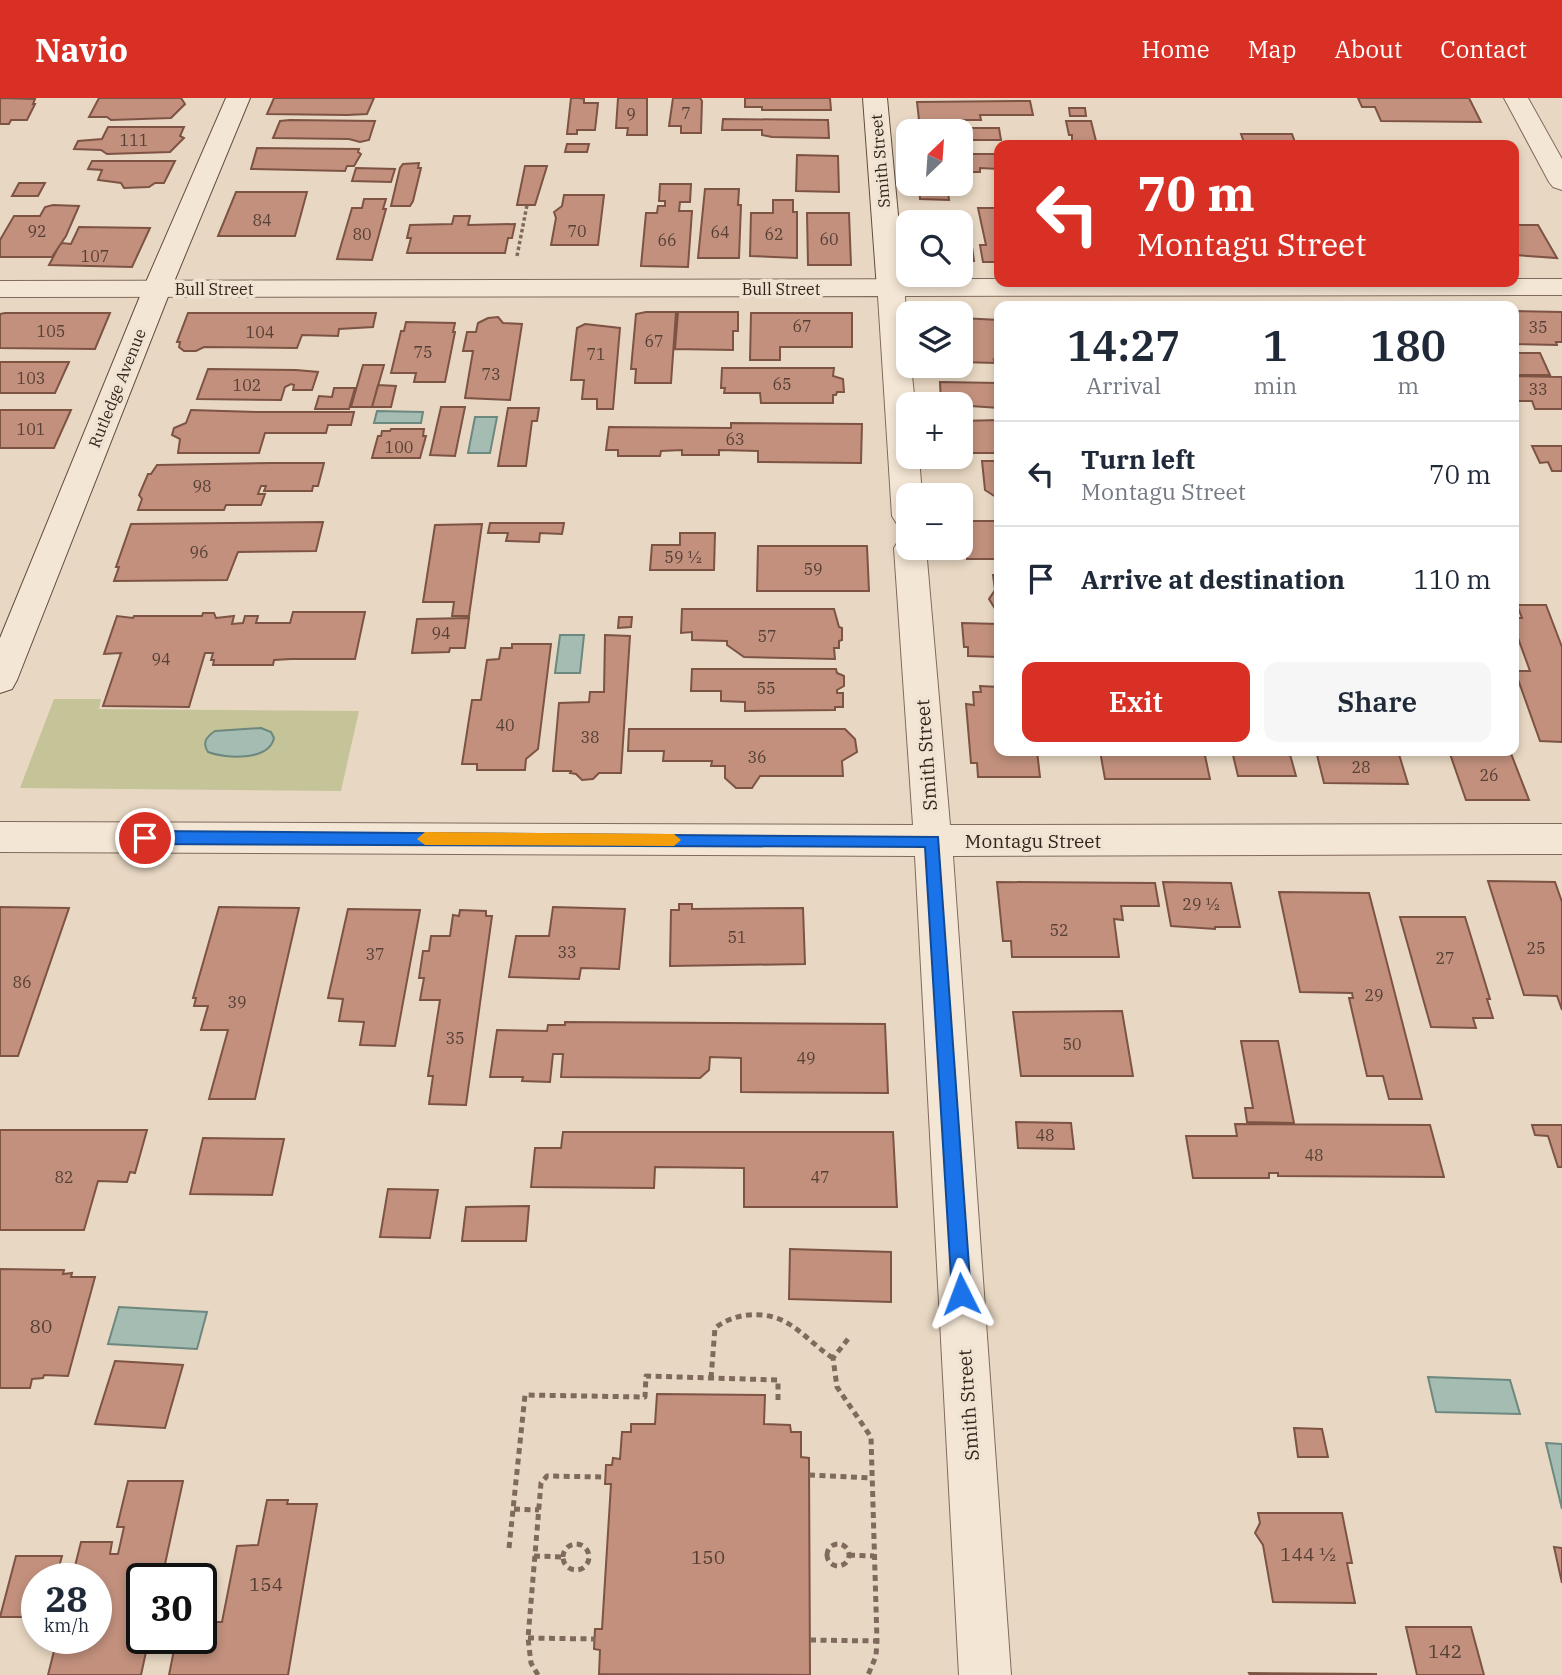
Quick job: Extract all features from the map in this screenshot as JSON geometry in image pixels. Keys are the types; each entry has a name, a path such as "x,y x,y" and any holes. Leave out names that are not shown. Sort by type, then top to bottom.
{"street":[{"name":"Rutledge Avenue","path":"0,680 157,289 238,98"},
{"name":"Smith Street","path":"875,98 906,483"},
{"path":"1516,98 1562,182"},
{"name":"Bull Street","path":"0,289 1562,287"},
{"name":"Smith Street","path":"911,560 933,841 985,1675"},
{"name":"Montagu Street","path":"0,837 933,841 1562,839"}],"path":[{"path":"514,268 527,205"},
{"path":"711,1378 715,1328 725,1319 746,1315 763,1315 786,1321 833,1358 837,1388 871,1437 877,1641 876,1656 869,1675"},
{"path":"833,1358 848,1339"},
{"path":"509,1548 525,1395 645,1397 646,1376 778,1380 778,1401"},
{"path":"809,1475 872,1478"},
{"path":"538,1675 531,1663 528,1638 541,1483 547,1476 606,1476"},
{"path":"514,1509 539,1510"},
{"path":"578,1543 585,1547 588,1555 583,1567 575,1570 568,1568 564,1556 568,1548 578,1543"},
{"path":"849,1555 874,1556"},
{"path":"534,1556 564,1556"},
{"path":"528,1638 595,1639"},
{"path":"810,1640 877,1641"}],"green space":[{"path":"54,699 101,699 99,709 359,711 341,791 20,788"}],"shaded area":[{"path":"377,411 423,412 421,423 374,423"},
{"path":"475,417 497,417 490,453 468,453"},
{"path":"560,635 584,635 580,673 555,673"},
{"path":"261,728 271,732 274,738 264,751 235,757 208,752 206,749 206,740 215,731"},
{"path":"119,1307 207,1312 197,1349 108,1344"},
{"path":"1428,1377 1510,1380 1520,1414 1436,1412"},
{"path":"1546,1443 1562,1444 1562,1509"}],"building":[{"path":"0,98 35,99 35,104 27,120 11,120 9,124 0,124"},
{"path":"99,98 181,98 185,104 171,118 111,120 107,117 89,117"},
{"path":"274,98 374,98 367,114 267,114"},
{"path":"571,98 584,99 584,103 598,103 595,130 577,130 577,134 567,134"},
{"path":"618,98 647,98 647,135 627,135 628,128 616,128"},
{"path":"673,98 700,98 701,133 681,133 681,126 669,126"},
{"path":"745,98 830,98 831,110 762,110 762,107 745,107"},
{"path":"1358,98 1469,98 1481,122 1381,121 1375,107 1362,107"},
{"path":"1030,101 1033,115 980,115 981,120 919,119 917,102"},
{"path":"1069,108 1085,108 1086,116 1070,116"},
{"path":"723,119 828,120 829,138 772,137 762,135 762,130 722,130"},
{"path":"280,121 375,121 369,140 360,142 349,139 273,138"},
{"path":"1066,121 1091,121 1096,140 1072,140 1072,135 1069,135"},
{"path":"108,127 184,127 180,136 184,138 170,152 107,154 101,150 74,149 78,141 102,139"},
{"path":"973,128 999,128 1001,140 973,140"},
{"path":"1241,134 1292,134 1294,140 1243,140"},
{"path":"567,144 589,144 587,152 565,152"},
{"path":"257,148 359,149 361,154 354,166 347,166 345,171 251,169"},
{"path":"973,154 994,154 994,169 980,168 980,172 973,172"},
{"path":"797,155 838,156 839,192 796,191"},
{"path":"92,161 175,161 164,183 155,183 149,187 124,188 121,183 98,180 102,170 88,169"},
{"path":"419,163 418,168 421,168 410,206 391,206 400,168 403,164"},
{"path":"525,166 547,166 535,205 517,205"},
{"path":"356,168 395,169 391,182 352,181"},
{"path":"19,183 45,183 38,196 12,196"},
{"path":"660,184 691,184 690,202 680,202 679,211 692,211 688,267 641,266 646,213 657,213 658,206 665,206 665,201 659,201"},
{"path":"705,189 739,189 739,258 698,258"},
{"path":"236,192 307,192 295,236 218,236"},
{"path":"564,195 604,195 598,245 551,245 556,218 554,212 562,206"},
{"path":"920,196 948,196 949,200 920,199"},
{"path":"364,199 386,199 383,209 386,209 372,260 337,259 352,208 362,208"},
{"path":"773,200 793,200 793,212 797,212 797,258 750,256 751,213 773,213"},
{"path":"79,206 66,236 52,257 0,257 0,240 14,216 40,216 45,207"},
{"path":"978,208 994,208 994,262 983,262 980,245 986,245"},
{"path":"807,213 849,213 851,265 808,265"},
{"path":"454,216 470,216 468,225 515,224 505,253 407,253 411,238 407,238 410,225 452,224"},
{"path":"1519,225 1538,225 1557,258 1519,255"},
{"path":"79,227 150,228 132,267 49,265 62,243 71,244"},
{"path":"1519,311 1562,312 1562,342 1556,342 1557,345 1519,344"},
{"path":"676,312 671,383 635,383 636,369 631,369 636,314"},
{"path":"678,312 738,312 738,331 733,331 733,350 675,349"},
{"path":"110,313 95,349 0,348 0,314"},
{"path":"188,313 376,313 373,327 339,329 338,336 302,335 297,348 204,347 196,351 184,351 179,347 180,342 177,342"},
{"path":"751,313 852,313 852,347 780,347 780,360 750,360"},
{"path":"498,317 503,323 522,324 510,400 465,398 473,351 463,351 467,332 476,332 478,323"},
{"path":"973,319 994,320 994,363 973,362"},
{"path":"406,322 455,323 445,382 414,382 416,373 391,373 401,331 404,331"},
{"path":"585,324 620,328 613,409 597,409 597,399 582,399 584,380 571,380 577,328"},
{"path":"1519,353 1540,353 1550,375 1519,375"},
{"path":"0,362 69,362 55,393 0,393"},
{"path":"363,365 384,365 372,407 351,407"},
{"path":"722,368 834,368 833,376 843,379 844,392 833,395 833,403 761,403 760,393 724,393 725,388 721,388"},
{"path":"208,369 318,372 312,390 293,390 294,385 291,384 285,387 281,400 197,399"},
{"path":"1519,376 1562,377 1562,409 1535,409 1532,401 1519,401"},
{"path":"940,382 994,383 994,408 973,406 973,392 940,392"},
{"path":"378,385 396,386 391,407 372,407"},
{"path":"334,388 355,388 349,409 315,409 319,396 332,397"},
{"path":"441,407 465,407 455,456 430,455"},
{"path":"508,408 539,408 537,421 532,421 526,466 498,466"},
{"path":"0,410 71,410 54,448 0,448"},
{"path":"191,410 354,412 351,425 328,425 326,433 265,433 259,453 178,453 180,439 172,435 174,428 186,423"},
{"path":"994,420 994,453 973,453 973,421"},
{"path":"731,423 862,424 861,463 758,462 758,451 719,450 719,455 682,455 682,450 661,451 660,456 618,456 618,450 606,450 609,427 731,428"},
{"path":"424,429 423,436 426,436 420,458 372,458 378,436 381,436 382,431"},
{"path":"1532,446 1562,446 1562,471 1552,471 1548,462 1540,463"},
{"path":"982,461 994,461 994,496 985,490"},
{"path":"324,463 318,486 313,486 312,491 264,491 266,486 261,486 258,494 265,494 261,505 226,505 224,510 138,510 142,499 139,495 148,474 151,474 157,465"},
{"path":"973,521 994,521 994,559 973,559"},
{"path":"323,522 316,551 238,552 227,580 114,581 131,524"},
{"path":"490,523 564,523 562,534 540,533 539,542 506,541 508,533 488,533"},
{"path":"482,524 469,616 452,616 454,602 423,602 435,525"},
{"path":"680,533 715,533 714,570 650,570 652,545 680,545"},
{"path":"758,546 867,546 869,591 757,591"},
{"path":"994,592 994,607 989,599"},
{"path":"1519,605 1546,605 1562,647 1562,742 1540,741 1519,682 1519,671 1530,671 1519,641 1519,618 1522,618"},
{"path":"682,609 834,609 839,627 842,628 842,640 839,641 839,648 834,648 835,659 744,657 727,645 727,641 692,640 692,632 681,633"},
{"path":"293,612 365,612 355,659 291,659 274,660 273,665 213,665 213,653 205,653 189,707 103,706 121,653 104,654 117,616 202,616 203,613 214,613 216,618 234,616 232,624 243,623 245,616 258,616 256,623 290,623"},
{"path":"619,617 632,617 631,627 618,628"},
{"path":"469,618 465,648 450,648 449,652 412,653 417,619"},
{"path":"962,623 994,624 994,657 968,656 968,647 964,647"},
{"path":"605,635 630,636 621,773 599,773 593,779 582,780 576,774 570,773 571,771 553,771 559,703 589,702 590,692 604,692"},
{"path":"512,644 551,644 538,749 526,759 525,770 477,770 477,764 462,764 472,700 481,700 487,660 499,659 501,648 512,648"},
{"path":"692,669 836,669 837,673 844,676 844,686 837,690 837,693 843,693 843,707 835,707 835,710 745,711 745,702 721,701 721,691 691,691"},
{"path":"980,686 994,687 994,756 1038,756 1040,777 978,777 977,763 971,763 966,704 974,705 973,692 981,692"},
{"path":"629,729 845,729 855,739 857,752 842,761 843,776 760,776 752,788 736,788 725,778 725,766 711,766 712,761 663,761 664,751 628,751"},
{"path":"1101,756 1205,756 1210,779 1105,779"},
{"path":"1233,756 1290,756 1296,776 1238,776"},
{"path":"1317,756 1400,756 1408,784 1324,783"},
{"path":"1451,756 1512,756 1529,800 1466,800"},
{"path":"1488,881 1555,882 1562,902 1562,1010 1557,996 1524,995"},
{"path":"997,882 1155,883 1159,906 1121,906 1123,920 1114,919 1119,957 1012,957 1011,941 1003,941"},
{"path":"1163,882 1231,883 1240,927 1215,929 1171,926"},
{"path":"1279,892 1369,893 1422,1099 1389,1099 1383,1076 1367,1076 1349,998 1353,998 1352,993 1300,992"},
{"path":"679,904 692,904 692,909 803,908 805,964 670,966 671,910 679,910"},
{"path":"0,907 69,908 18,1056 0,1056"},
{"path":"219,907 299,908 255,1099 209,1099 228,1030 201,1030 208,1006 194,1006 196,998 193,998"},
{"path":"553,907 625,909 619,969 581,968 579,979 509,977 516,936 549,936"},
{"path":"348,909 420,910 395,1046 360,1045 364,1022 339,1021 343,999 328,998"},
{"path":"460,910 486,911 486,916 492,916 466,1105 429,1104 433,1076 428,1076 440,1000 420,1000 424,978 419,978 423,951 429,951 431,936 450,936 453,915 459,916"},
{"path":"1400,917 1465,917 1490,999 1487,999 1493,1018 1473,1018 1476,1028 1431,1027"},
{"path":"1122,1011 1133,1076 1021,1076 1013,1012"},
{"path":"565,1022 885,1024 888,1093 741,1092 741,1058 710,1057 709,1070 700,1078 561,1077 563,1054 553,1054 550,1082 522,1081 523,1077 490,1077 497,1030 547,1031 548,1025 565,1025"},
{"path":"1241,1041 1278,1041 1294,1123 1247,1122 1245,1108 1253,1108"},
{"path":"1016,1122 1071,1123 1074,1149 1018,1148"},
{"path":"1235,1124 1430,1125 1444,1177 1278,1176 1278,1173 1269,1173 1269,1178 1193,1178 1186,1136 1237,1136"},
{"path":"1532,1125 1562,1125 1562,1167 1558,1167 1548,1136 1535,1135"},
{"path":"0,1130 147,1130 135,1173 130,1172 127,1182 98,1181 84,1230 0,1230"},
{"path":"563,1132 893,1132 897,1207 744,1207 744,1168 655,1167 654,1188 531,1187 535,1148 561,1148"},
{"path":"203,1138 284,1139 272,1195 190,1194"},
{"path":"388,1189 438,1190 430,1238 380,1237"},
{"path":"529,1206 526,1241 462,1241 466,1207"},
{"path":"790,1249 891,1252 891,1302 789,1299"},
{"path":"0,1269 64,1270 63,1274 72,1273 71,1277 95,1277 68,1376 44,1375 43,1378 32,1379 30,1388 0,1388"},
{"path":"115,1361 183,1365 165,1428 95,1424"},
{"path":"657,1394 765,1395 764,1424 790,1425 791,1432 801,1432 801,1457 809,1458 810,1675 599,1674 600,1650 594,1649 595,1629 602,1629 611,1484 605,1484 606,1465 612,1465 613,1458 620,1459 622,1432 631,1432 631,1424 655,1424"},
{"path":"1294,1428 1322,1429 1328,1457 1298,1457"},
{"path":"128,1481 183,1481 165,1563 126,1563 126,1654 146,1654 141,1675 48,1675 53,1654 112,1654 112,1563 76,1563 81,1542 112,1542 110,1554 118,1554 124,1527 117,1527"},
{"path":"267,1500 288,1500 287,1504 317,1504 288,1675 169,1675 173,1654 217,1654 217,1622 222,1622 237,1546 258,1545"},
{"path":"1258,1513 1342,1513 1352,1563 1347,1563 1355,1603 1273,1602 1263,1545 1255,1533 1260,1523"},
{"path":"1554,1547 1562,1548 1562,1583"},
{"path":"16,1556 62,1556 60,1563 21,1563 21,1617 0,1617"},
{"path":"1406,1627 1471,1627 1484,1675 1417,1675"},
{"path":"1249,1673 1376,1674 1376,1675 1250,1675"}],"slow traffic":[{"path":"425,839 674,840"}],"route":[{"path":"145,838 933,841 961,1294"}]}
